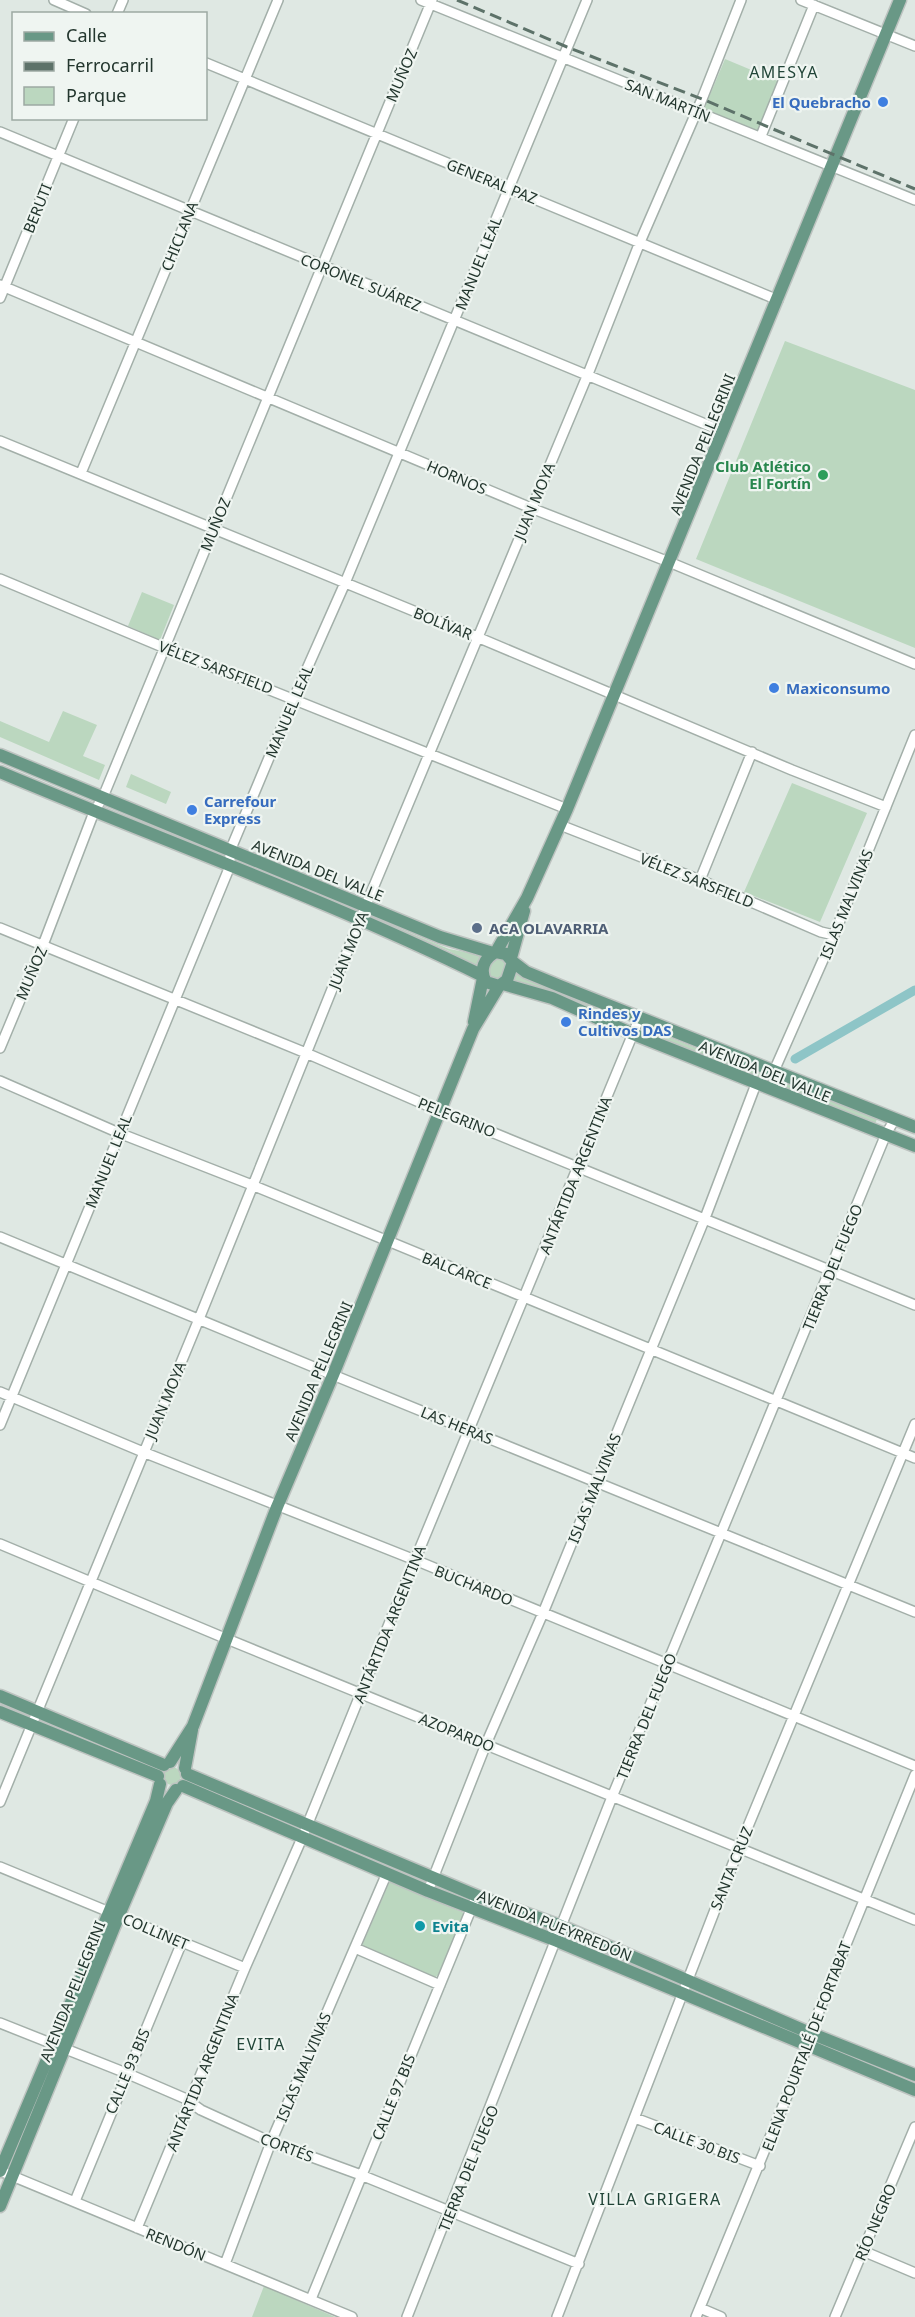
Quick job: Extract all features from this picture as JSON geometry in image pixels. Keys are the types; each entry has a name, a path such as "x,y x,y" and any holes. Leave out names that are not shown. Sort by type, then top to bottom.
{"main road":[{"name":"AVENIDA PELLEGRINI","path":"495,953 527,898 567,809 900,0"},
{"name":"AVENIDA DEL VALLE","path":"0,755 440,937 495,953"},
{"name":"AVENIDA DEL VALLE","path":"0,772 360,920 444,956 483,977"},
{"name":"AVENIDA PELLEGRINI","path":"512,960 527,898"},
{"path":"495,953 506,954 512,960 511,973 502,985 491,985 483,977 485,962 495,953"},
{"name":"AVENIDA DEL VALLE","path":"512,960 526,972 639,1019 915,1127"},
{"name":"AVENIDA PELLEGRINI","path":"0,2206 4,2173 52,2044 167,1803 183,1780 193,1726 277,1507 473,1029 483,977"},
{"name":"AVENIDA PELLEGRINI","path":"473,1029 502,985"},
{"name":"AVENIDA DEL VALLE","path":"502,985 552,998 633,1034 915,1146"},
{"path":"0,1696 163,1772"},
{"path":"0,1712 163,1772"},
{"name":"AVENIDA PELLEGRINI","path":"4,2173 65,2049 156,1801 163,1772 193,1726"},
{"path":"178,1762 183,1780 165,1789 163,1772 178,1762"},
{"name":"AVENIDA PUEYRREDÓN","path":"183,1780 232,1800 308,1825 433,1877 475,1902 557,1941 681,1993 915,2075"},
{"name":"AVENIDA PUEYRREDÓN","path":"232,1800 302,1838 428,1890 561,1926 687,1980 809,2039 869,2073 915,2090"},
{"path":"869,2073 874,2059"}],"street":[{"path":"54,0 81,12"},
{"name":"CHICLANA","path":"81,473 278,0"},
{"name":"SAN MARTÍN","path":"421,0 431,2 915,200"},
{"name":"MANUEL LEAL","path":"0,1425 230,866 230,851 345,583 587,0"},
{"name":"JUAN MOYA","path":"0,1802 366,905 588,374 640,242 697,111 741,0"},
{"path":"801,0 915,46"},
{"name":"MUÑOZ","path":"0,1048 43,945 94,812 103,797 165,648 212,529 323,267 431,2"},
{"path":"761,136 814,6"},
{"name":"GENERAL PAZ","path":"207,63 778,300"},
{"name":"BERUTI","path":"0,298 2,286 73,120"},
{"name":"CORONEL SUÁREZ","path":"0,132 323,267 588,374 722,432"},
{"name":"HORNOS","path":"2,286 531,508 669,562 915,664"},
{"name":"BOLÍVAR","path":"0,441 886,807"},
{"name":"VÉLEZ SARSFIELD","path":"0,579 165,648 567,809"},
{"name":"ISLAS MALVINAS","path":"774,1071 834,935 915,735"},
{"path":"700,880 752,752"},
{"name":"VÉLEZ SARSFIELD","path":"560,825 700,880 821,932 834,935"},
{"name":"PELEGRINO","path":"0,928 915,1305"},
{"name":"ANTÁRTIDA ARGENTINA","path":"137,2228 245,1968 308,1825 639,1019"},
{"name":"BALCARCE","path":"0,1081 119,1133 252,1185 915,1458"},
{"name":"ISLAS MALVINAS","path":"428,1890 486,1744 543,1613 705,1218 756,1084"},
{"name":"TIERRA DEL FUEGO","path":"407,2317 451,2212 612,1797 886,1134 895,1119"},
{"name":"LAS HERAS","path":"0,1237 915,1612"},
{"name":"BUCHARDO","path":"0,1392 915,1766"},
{"name":"SANTA CRUZ","path":"557,2317 739,1848 915,1424"},
{"name":"AZOPARDO","path":"0,1544 915,1920"},
{"name":"ELENA POURTALÉ DE FORTABAT","path":"698,2312 759,2166 863,1898 915,1775"},
{"name":"COLLINET","path":"0,1867 245,1968"},
{"name":"ISLAS MALVINAS","path":"225,2264 271,2142 387,1873"},
{"name":"CALLE 97 BIS","path":"311,2300 475,1902"},
{"name":"CALLE 93 BIS","path":"75,2201 182,1942"},
{"path":"355,1948 440,1985"},
{"name":"CORTÉS","path":"0,2023 184,2098 189,2103 271,2142 361,2175 579,2264"},
{"name":"CALLE 30 BIS","path":"635,2118 759,2166"},
{"name":"RÍO NEGRO","path":"835,2317 915,2127"},
{"name":"RENDÓN","path":"4,2173 352,2317"},
{"path":"863,2252 915,2273"},
{"path":"698,2312 721,2317"}],"green space":[{"path":"725,59 780,82 759,131 704,109"},
{"name":"Club Atlético El Fortín","path":"785,341 915,390 915,648 696,559"},
{"path":"142,592 174,605 160,640 128,626"},
{"path":"63,711 97,725 83,756 105,765 99,780 0,737 0,721 49,742"},
{"path":"131,774 171,792 166,804 126,787"},
{"path":"792,783 867,813 820,922 744,892"},
{"path":"374,918 449,949 481,955 475,967 449,951"},
{"path":"501,957 506,961 505,970 498,980 489,980 487,968 490,961"},
{"path":"517,973 526,979 618,1017 616,1022 524,983 513,983"},
{"path":"648,1029 877,1119 875,1124 646,1033"},
{"path":"172,1767 178,1770 181,1776 178,1782 172,1785 166,1782 163,1776 166,1770"},
{"path":"390,1881 464,1913 438,1975 434,1978 361,1948"},
{"path":"573,1938 671,1978 669,1983 571,1943"},
{"path":"264,2286 335,2317 252,2317"}],"waterway":[{"path":"795,1059 915,990"}],"railway":[{"path":"457,0 567,47 702,99 915,189"}],"place":[{"name":"El Quebracho","path":"883,102"},
{"name":"Club Atlético El Fortín","path":"823,475"},
{"name":"Maxiconsumo","path":"774,688"},
{"name":"Carrefour Express","path":"192,810"},
{"name":"ACA OLAVARRIA","path":"477,928"},
{"name":"Rindes y Cultivos DAS","path":"566,1022"},
{"name":"Evita","path":"420,1926"}],"district":[{"name":"AMESYA","path":"784,72"},
{"name":"EVITA","path":"261,2044"},
{"name":"VILLA GRIGERA","path":"655,2199"}]}
